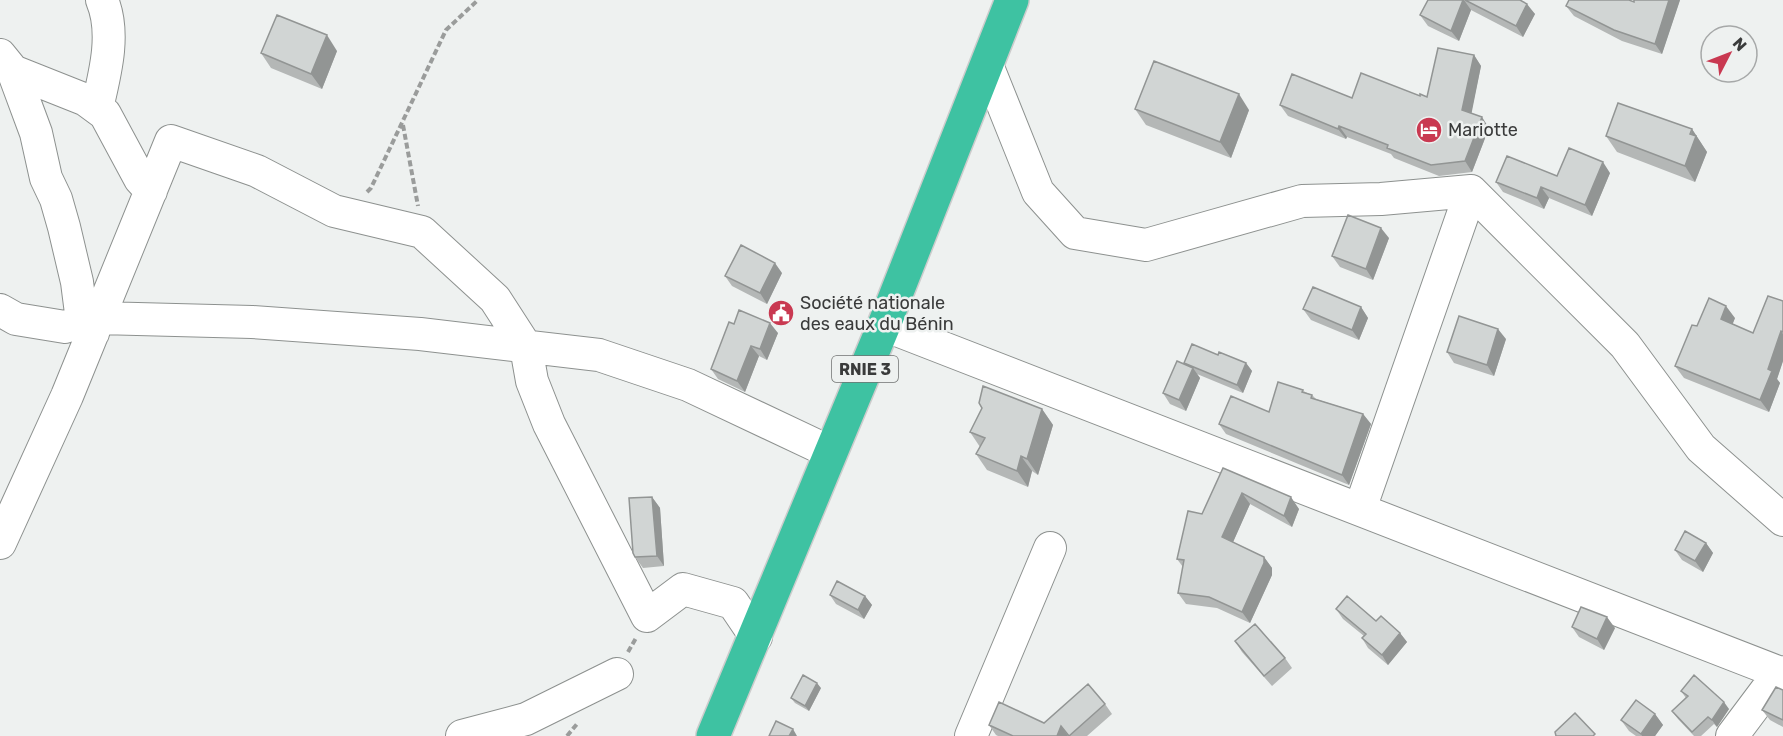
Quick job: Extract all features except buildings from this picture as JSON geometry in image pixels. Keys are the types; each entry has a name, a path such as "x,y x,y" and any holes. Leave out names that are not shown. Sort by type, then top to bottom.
{"highway":[{"name":"RNIE 3","path":"713,736 884,325 1012,0"}],"street":[{"path":"97,108 107,68 108,14 102,0"},
{"path":"6,63 86,100 105,114 140,179 151,191"},
{"path":"6,63 36,133 46,178 56,199 77,282 91,324"},
{"path":"987,65 1038,192 1075,233 1146,245 1302,201 1381,199 1471,191"},
{"path":"0,543 67,396 91,324 171,141 257,171 340,213 422,232 495,299 526,346 532,381 549,424 647,616 683,589 733,603 756,637"},
{"path":"1360,509 1471,191"},
{"path":"1471,191 1625,345 1701,448 1783,520"},
{"path":"0,310 16,319 65,327 91,324 274,324 420,334 599,355 688,385 830,452"},
{"path":"884,325 1781,673 1732,736"},
{"path":"971,736 1050,548"},
{"path":"462,736 526,719 617,674"}],"path":[{"path":"340,213 371,188 446,30 478,0"},
{"path":"403,124 422,232"}],"place":[{"name":"Mariotte","path":"1429,130"},
{"name":"Société nationale des eaux du Bénin","path":"781,313"}]}
